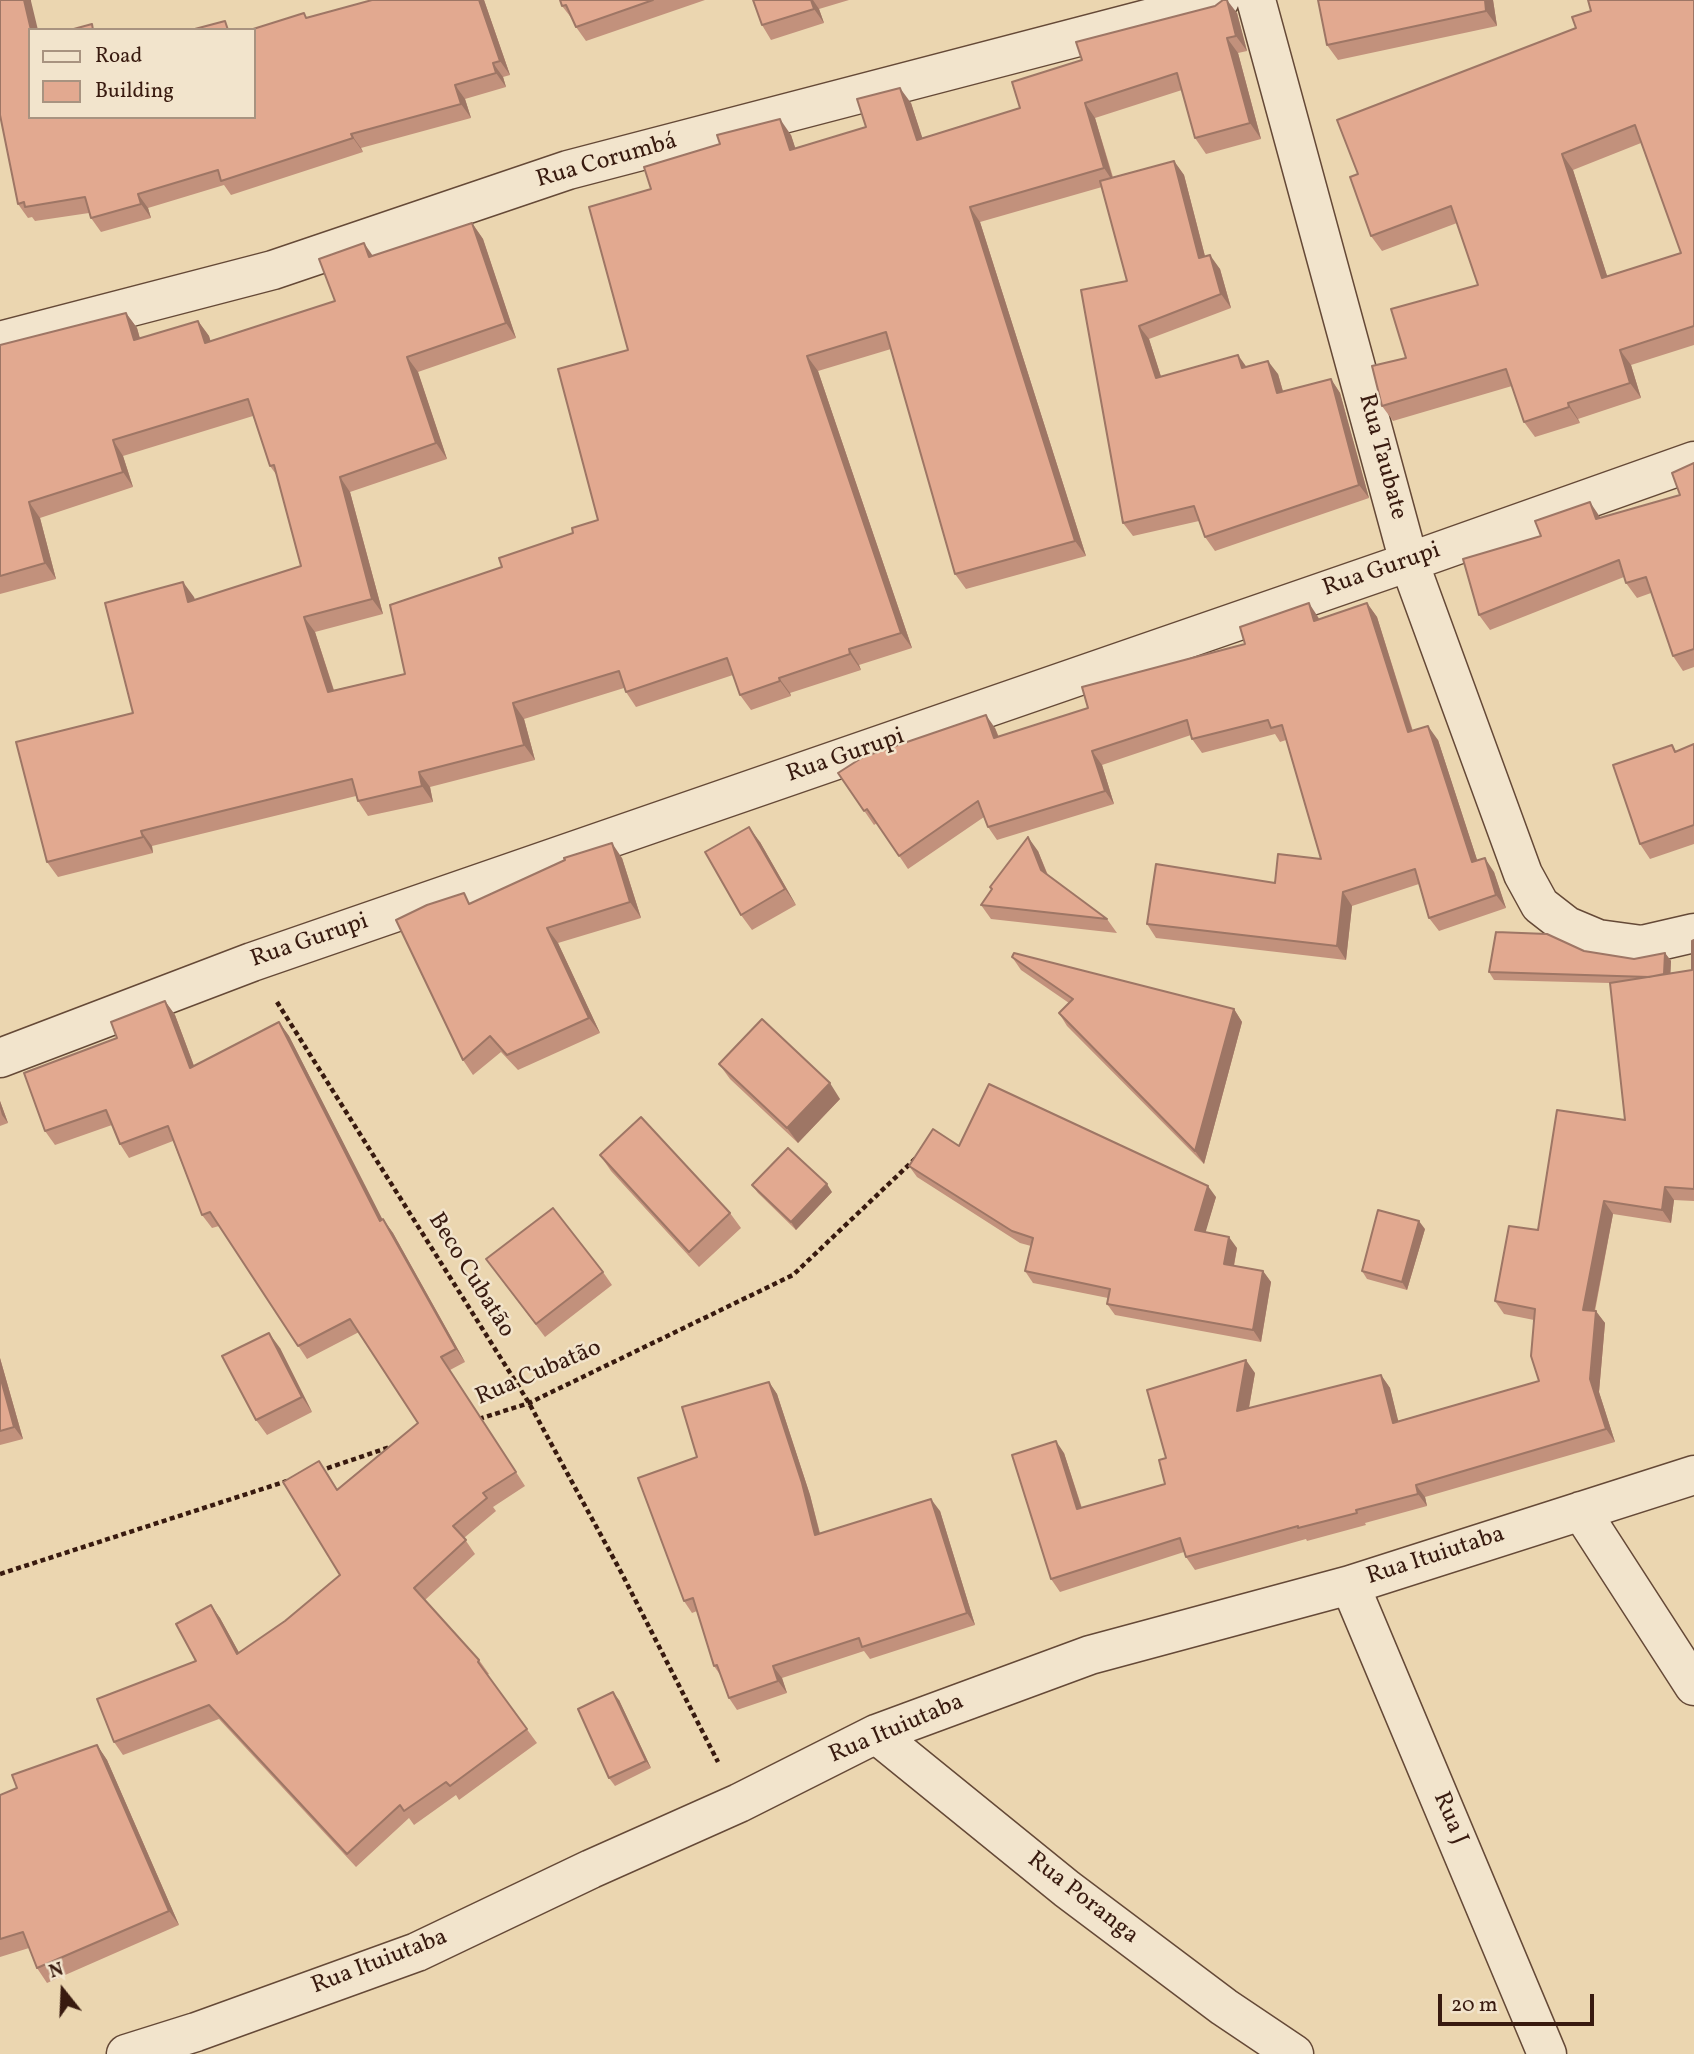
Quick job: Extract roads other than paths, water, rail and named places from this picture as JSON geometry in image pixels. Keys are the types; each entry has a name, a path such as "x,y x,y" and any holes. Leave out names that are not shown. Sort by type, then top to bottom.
{"street":[{"name":"Rua Corumbá","path":"0,341 273,270 568,170 1220,0"},
{"name":"Rua Taubate","path":"1256,0 1409,562 1523,874 1540,905 1567,926 1598,939 1642,946 1694,933"},
{"name":"Rua Gurupi","path":"0,1058 252,962 1694,461"},
{"name":"Rua Ituiutaba","path":"126,2054 204,2043 417,1952 739,1803 876,1734 1090,1655 1350,1585 1694,1475"},
{"path":"1581,1511 1694,1686"},
{"name":"Rua J","path":"1350,1585 1547,2054"},
{"name":"Rua Poranga","path":"876,1734 1067,1889 1224,2007 1294,2054"}]}
